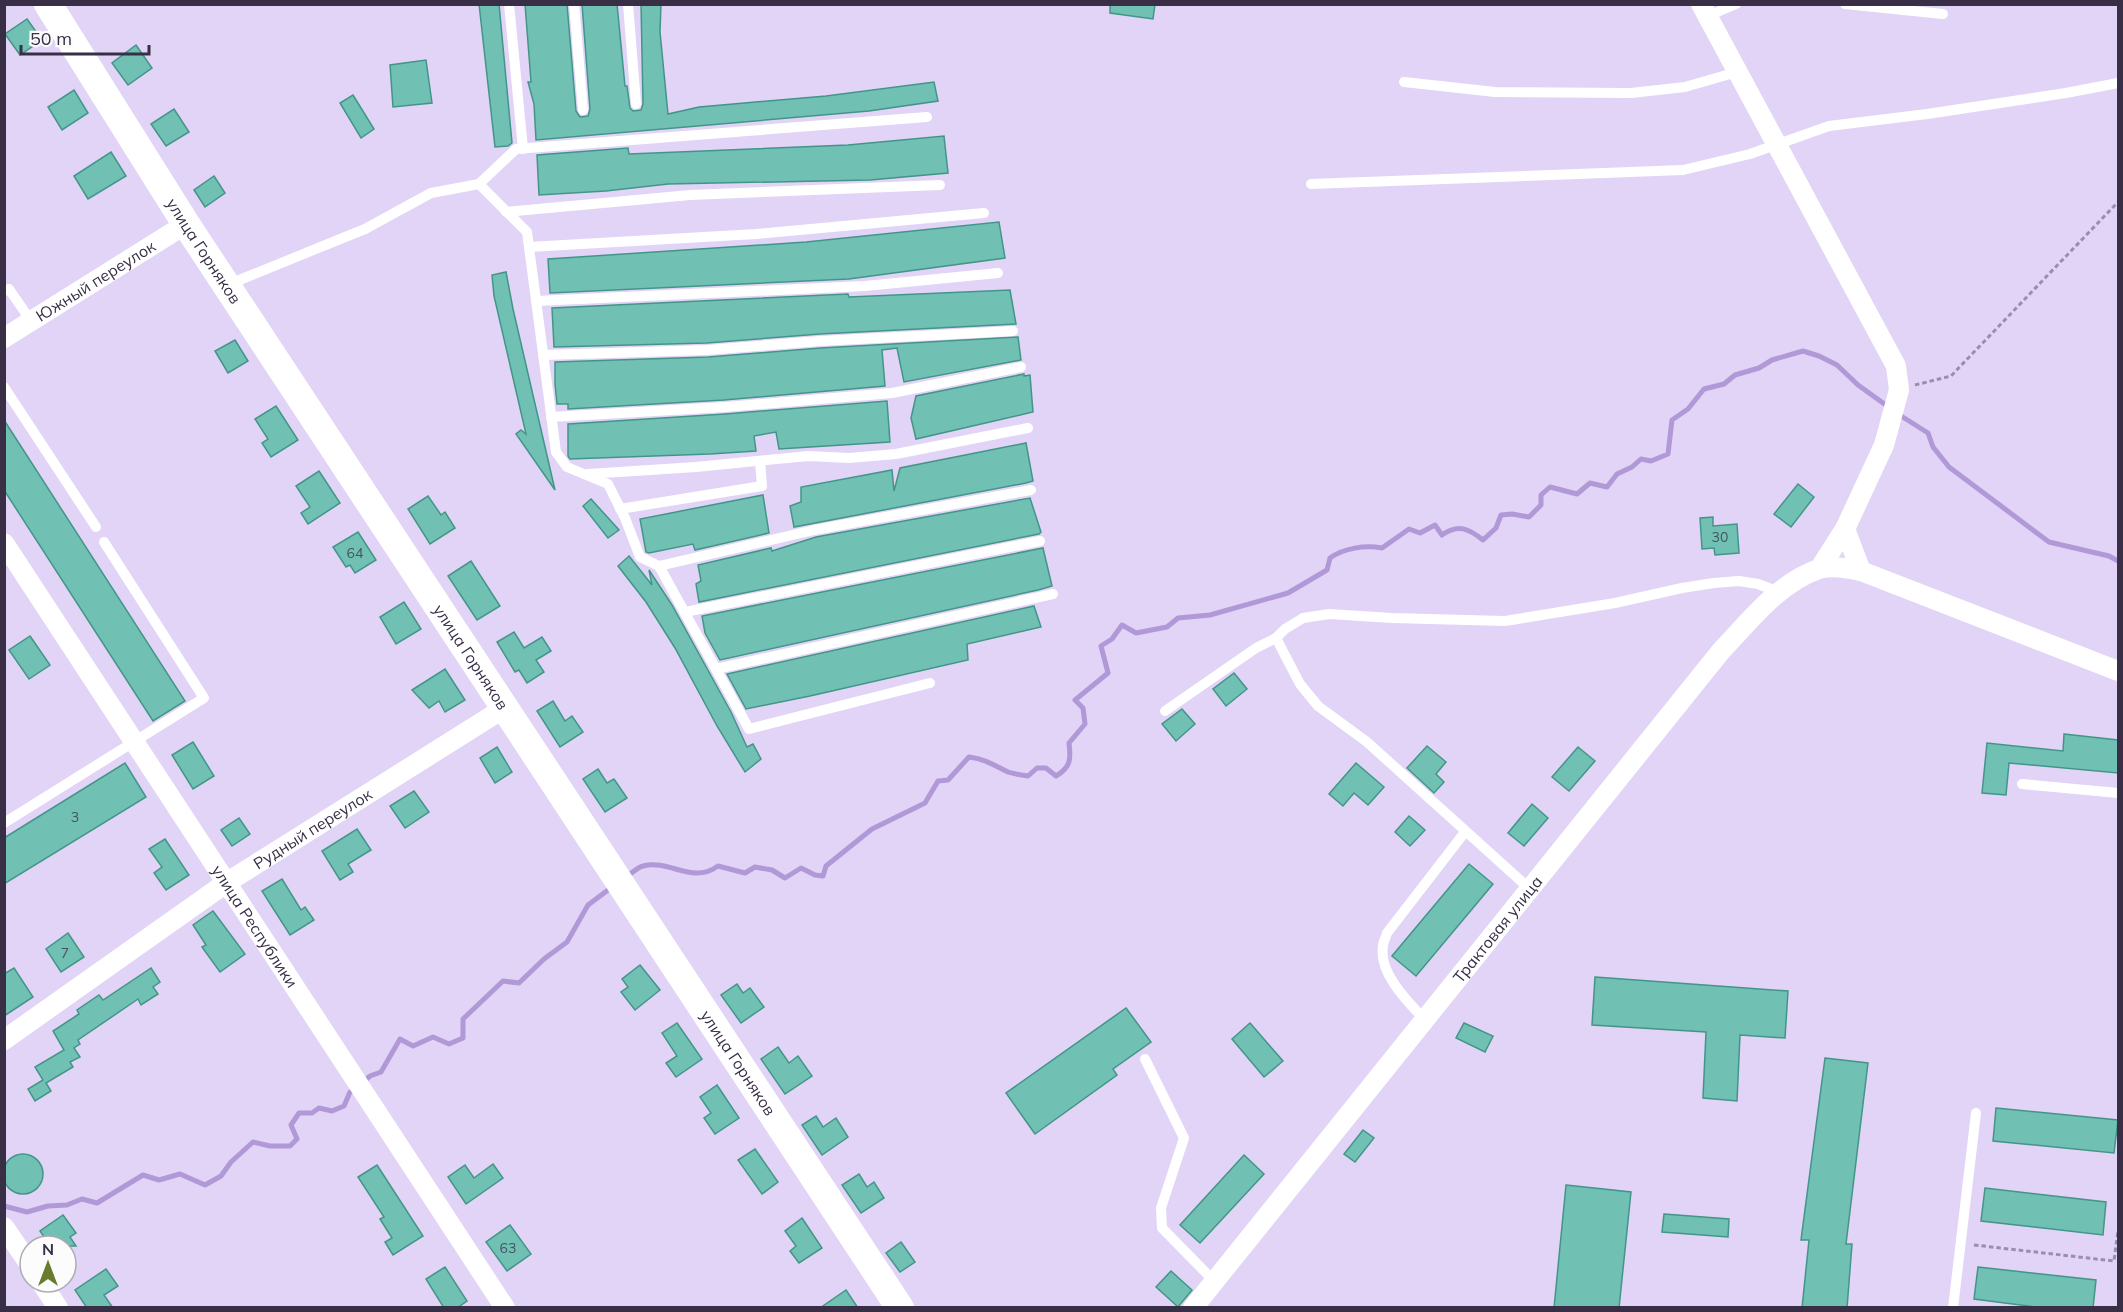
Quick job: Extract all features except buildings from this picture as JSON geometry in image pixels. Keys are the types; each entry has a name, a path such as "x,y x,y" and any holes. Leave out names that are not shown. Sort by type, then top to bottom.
{"street":[{"name":"улица Горняков","path":"48,4 186,224 900,1308"},
{"path":"1705,10 1896,366 1899,390 1884,445 1845,529 1820,568"},
{"name":"Южный переулок","path":"4,338 186,224"},
{"path":"1845,529 1861,571"},
{"name":"улица Республики","path":"4,543 505,1308"},
{"path":"1820,568 1843,567 1861,571 2118,670"},
{"name":"Трактовая улица","path":"1192,1308 1721,651 1779,592 1820,568"},
{"name":"Рудный переулок","path":"4,1040 226,883 506,707"},
{"path":"4,1227 18,1247"},
{"path":"49,1294 58,1308"}],"lane":[{"path":"508,4 524,149"},
{"path":"574,4 583,110"},
{"path":"628,4 636,104"},
{"path":"1705,10 1736,4"},
{"path":"1845,4 1943,14"},
{"path":"1404,82 1495,92 1631,93 1685,87 1737,72"},
{"path":"1311,184 1683,170 1750,154 1829,126 1927,114 2118,83"},
{"path":"226,285 365,229 431,193 479,184 516,149 927,117"},
{"path":"479,184 528,232 556,452 567,467 608,484 640,557 659,566 749,729 930,683"},
{"path":"506,212 690,195 940,185"},
{"path":"529,247 756,234 984,213"},
{"path":"536,301 865,286 998,273"},
{"path":"4,291 9,289 31,321"},
{"path":"543,356 707,350 1013,330"},
{"path":"551,417 892,393 1021,367"},
{"path":"4,387 96,527"},
{"path":"585,475 808,456 849,458 896,454 1028,428"},
{"path":"620,509 762,486 760,461"},
{"path":"659,566 814,530 1031,490"},
{"path":"685,612 1040,541"},
{"path":"4,823 204,698 104,542"},
{"path":"1165,711 1303,618 1329,614 1504,621 1614,603 1714,583 1739,581 1758,584 1779,592"},
{"path":"716,669 1053,594"},
{"path":"1276,638 1300,684 1318,706 1367,742 1530,889"},
{"path":"2022,784 2118,793"},
{"path":"1425,1020 1397,989 1385,965 1382,948 1387,933 1465,832"},
{"path":"1145,1059 1184,1138 1161,1208 1162,1228 1215,1282"},
{"path":"1953,1308 1976,1113"}],"path":[{"path":"1899,390 1951,376 2118,202"},
{"path":"1960,1243 2114,1262 2118,1230"}],"waterway":[{"path":"627,876 641,867 653,865 690,873 708,871 718,866 745,873 755,867 772,870 785,878 801,868 823,876 826,866 872,829 925,803 938,781 948,780 969,757 1015,774 1028,776 1037,768 1046,768 1056,776 1067,766 1070,758 1069,743 1085,724 1083,708 1075,700 1108,673 1101,646 1112,639 1122,625 1136,633 1167,627 1178,618 1210,615 1288,593 1327,570 1330,558 1355,548 1382,548 1409,529 1420,533 1435,525 1442,535 1453,529 1463,529 1483,540 1496,528 1501,515 1529,517 1541,505 1541,495 1550,487 1577,494 1590,483 1607,487 1617,474 1632,467 1641,459 1651,461 1668,454 1672,420 1688,409 1704,389 1724,384 1735,375 1759,368 1772,360 1803,351 1819,356 1837,365 1858,385 1890,408"},
{"path":"1898,414 1928,433 1933,447 1949,467 2049,542 2109,556 2118,561"},
{"path":"363,1082 370,1076 381,1072 400,1039 413,1046 433,1037 449,1044 463,1038 463,1019 503,981 519,983 544,959 567,942 588,905 612,887"},
{"path":"4,1206 27,1212 48,1206 67,1205 82,1199 97,1203 143,1175 159,1180 180,1174 205,1185 221,1176 231,1162 253,1142 270,1146 290,1146 297,1139 291,1125 299,1113 312,1113 319,1108 332,1111 344,1106 350,1092 356,1088"}]}
